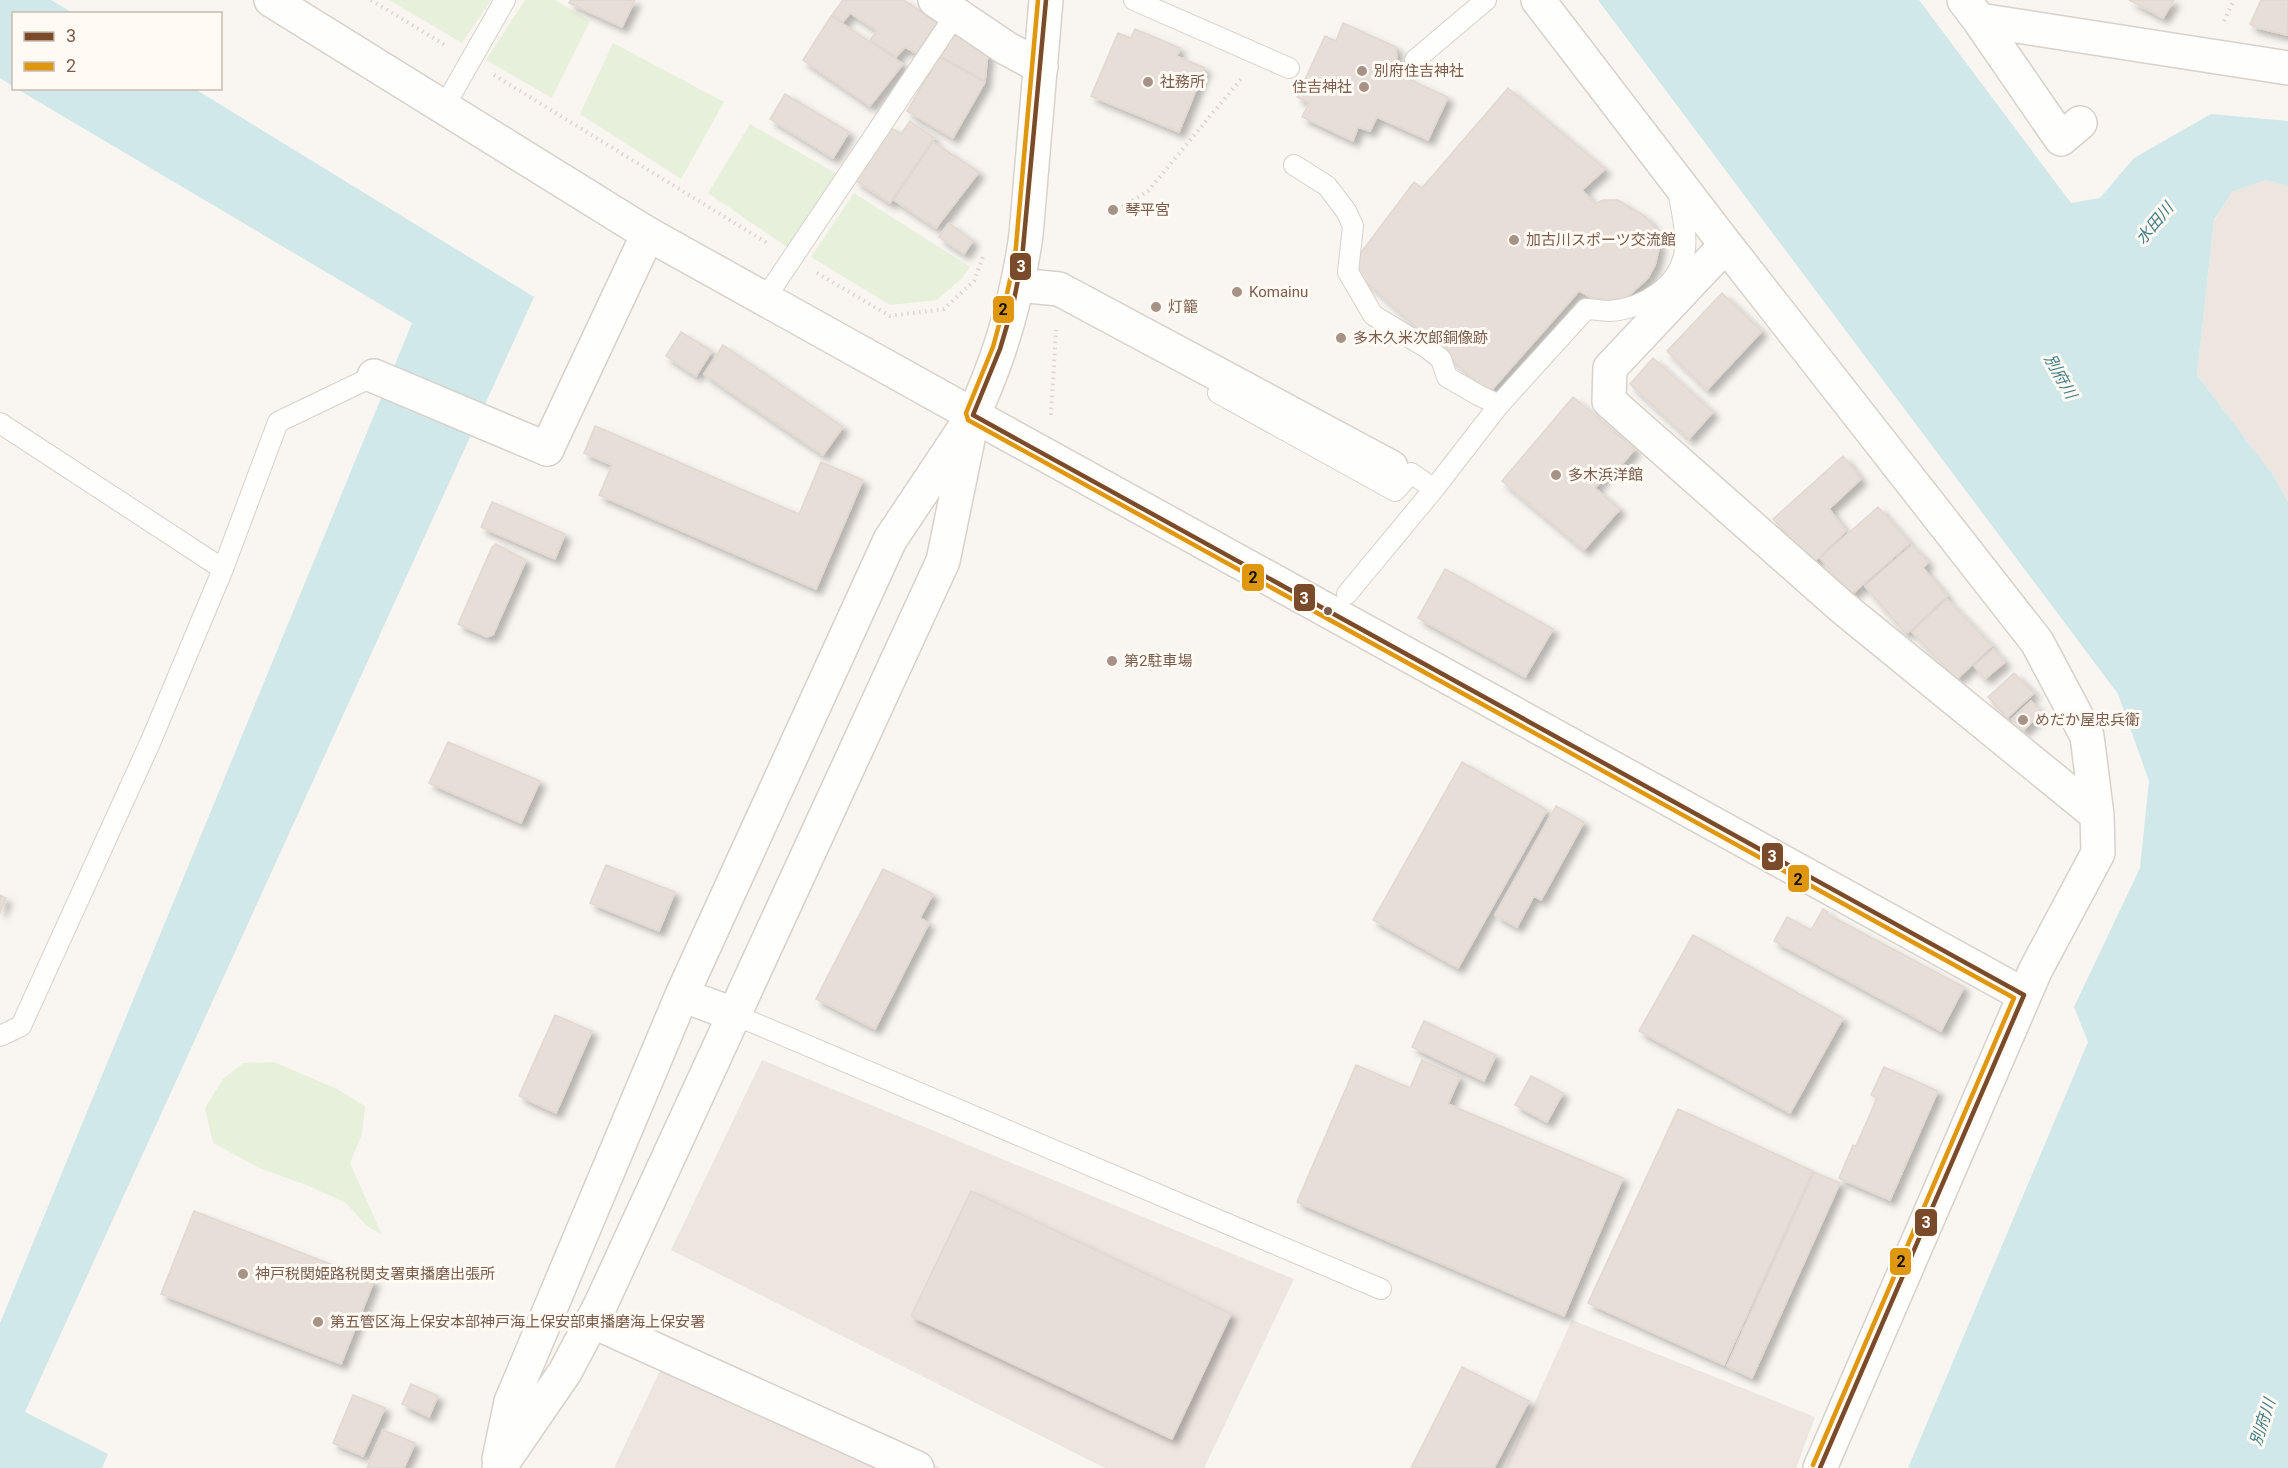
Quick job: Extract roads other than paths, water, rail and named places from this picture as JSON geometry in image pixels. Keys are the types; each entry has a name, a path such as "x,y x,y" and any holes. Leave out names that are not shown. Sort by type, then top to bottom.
{"street":[{"path":"271,0 648,234 764,300 2024,995"},
{"path":"498,1468 511,1402 682,995 890,540 973,415 987,385 1010,320 1026,235 1046,0"},
{"path":"1538,0 1726,245 2037,642 2087,736 2097,815 2098,853 2024,995 1820,1468"},
{"path":"945,7 1006,48 1041,67"},
{"path":"1971,10 2288,68"},
{"path":"1971,10 2061,139 2080,123"},
{"path":"374,376 547,449 648,234"},
{"path":"1726,245 1610,368 1609,401 1842,607 2097,815"},
{"path":"1018,285 1059,289 1391,467"},
{"path":"498,1468 566,1372 592,1321 943,561 973,415"},
{"path":"682,995 734,1014"},
{"path":"592,1321 917,1468"}],"lane":[{"path":"444,107 505,0"},
{"path":"1134,0 1289,68"},
{"path":"1415,60 1486,0"},
{"path":"764,300 945,7"},
{"path":"1294,165 1327,186 1346,211 1353,226 1348,272 1373,315 1441,358 1447,377 1478,396 1499,405"},
{"path":"1347,594 1434,489 1499,405 1586,309 1609,311 1634,307 1665,289 1678,270 1685,251 1684,228 1676,180"},
{"path":"1058,304 1395,491 1411,473 1434,489"},
{"path":"0,1036 21,1026 150,743 223,569 278,422 374,376"},
{"path":"0,423 223,569"},
{"path":"734,1014 1381,1289"}],"water":[{"path":"0,0 51,0 71,12 12,12 12,85 0,78"},
{"path":"1598,0 1919,0 2071,203 2100,198 2134,158 2211,114 2288,121 2288,186 2266,180 2232,192 2214,220 2197,375 2273,475 2288,502 2288,1468 1908,1468 2088,1042 2074,1007 2140,868 2149,781 2118,694"},
{"path":"19,90 197,90 534,297 25,1412 108,1454 102,1468 0,1468 0,1323 412,323"}],"place":[{"name":"別府住吉神社","path":"1362,71"},
{"name":"社務所","path":"1148,82"},
{"name":"住吉神社","path":"1364,87"},
{"name":"琴平宮","path":"1113,210"},
{"name":"加古川スポーツ交流館","path":"1514,240"},
{"name":"Komainu","path":"1237,292"},
{"name":"灯籠","path":"1156,307"},
{"name":"多木久米次郎銅像跡","path":"1341,338"},
{"name":"多木浜洋館","path":"1556,475"},
{"name":"第2駐車場","path":"1112,661"},
{"name":"めだか屋忠兵衛","path":"2023,720"},
{"name":"神戸税関姫路税関支署東播磨出張所","path":"243,1274"},
{"name":"第五管区海上保安本部神戸海上保安部東播磨海上保安署","path":"318,1322"}],"water label":[{"name":"水田川","path":"2154,223"},
{"name":"別府川","path":"2061,376"},
{"name":"別府川","path":"2262,1422"}]}
